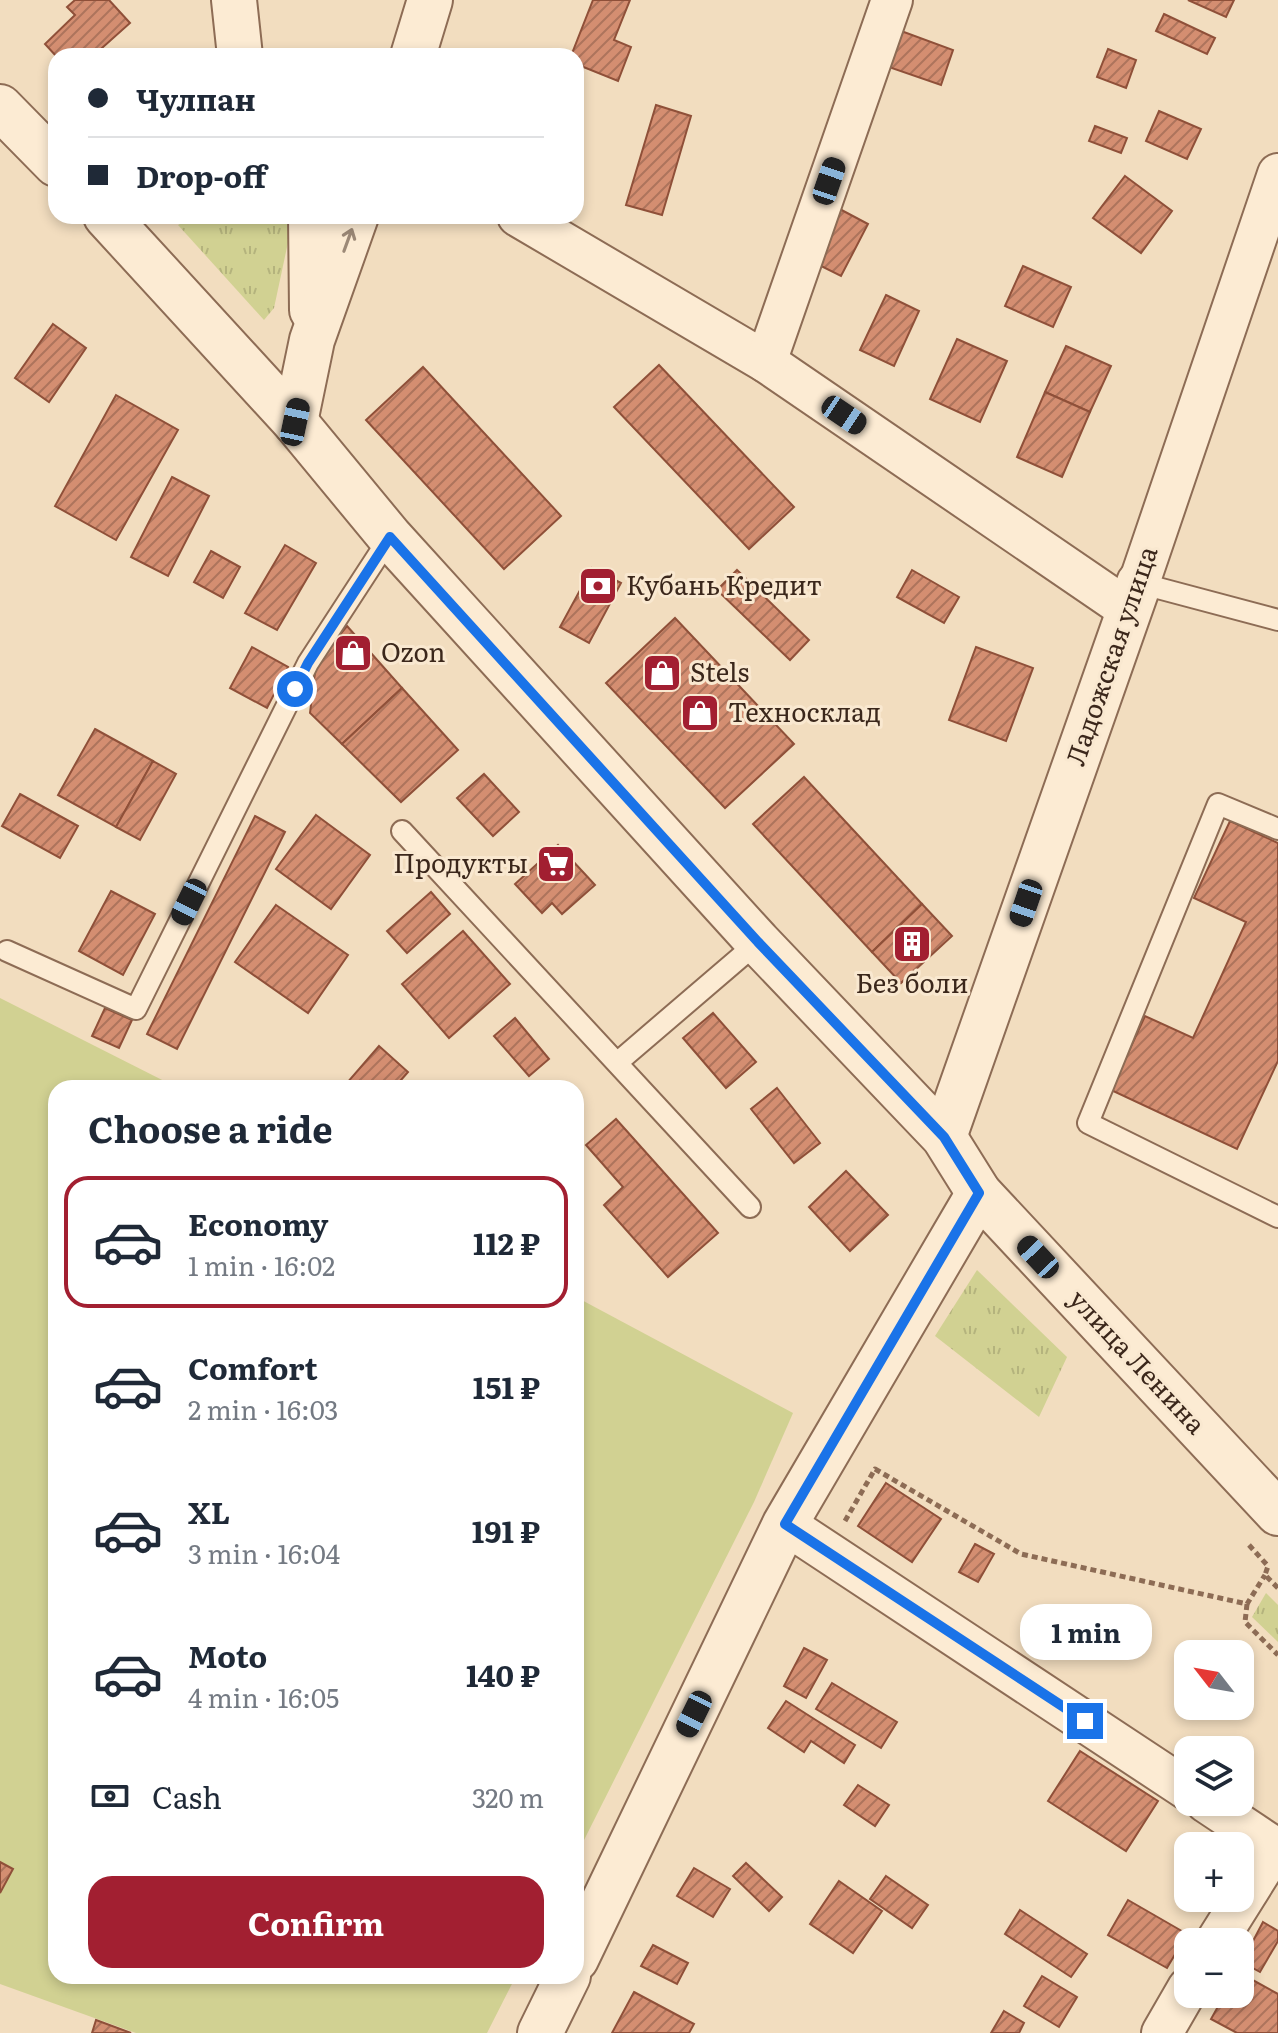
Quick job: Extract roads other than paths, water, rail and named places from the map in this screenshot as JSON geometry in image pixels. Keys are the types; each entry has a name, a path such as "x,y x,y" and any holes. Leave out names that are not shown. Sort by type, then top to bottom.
{"street":[{"path":"234,0 239,48"},
{"path":"415,48 430,0"},
{"path":"766,362 892,0"},
{"path":"0,107 48,156"},
{"name":"Ладожская улица","path":"944,1137 1278,174"},
{"name":"улица Ленина","path":"113,224 295,422 390,537 758,942 944,1137 979,1193 1278,1513"},
{"path":"311,224 312,340"},
{"path":"295,422 312,340 353,224"},
{"path":"532,224 766,362 1134,596"},
{"path":"584,1942 785,1524 979,1193"},
{"path":"785,1524 1174,1781"},
{"path":"1225,1928 1276,1849 1227,1816"},
{"path":"540,2033 564,1984"},
{"path":"1162,2033 1176,2008"}],"lane":[{"path":"7,951 136,1009 308,663 390,537"},
{"path":"1134,596 1278,620"},
{"path":"1278,829 1218,804 1088,1123 1278,1217"},
{"path":"402,831 750,1207"},
{"path":"618,1062 758,942"}],"place":[{"name":"Кубань Кредит","path":"598,586"},
{"name":"Ozon","path":"353,653"},
{"name":"Stels","path":"662,673"},
{"name":"Техносклад","path":"700,713"},
{"name":"Продукты","path":"556,864"},
{"name":"Без боли","path":"912,944"}]}
